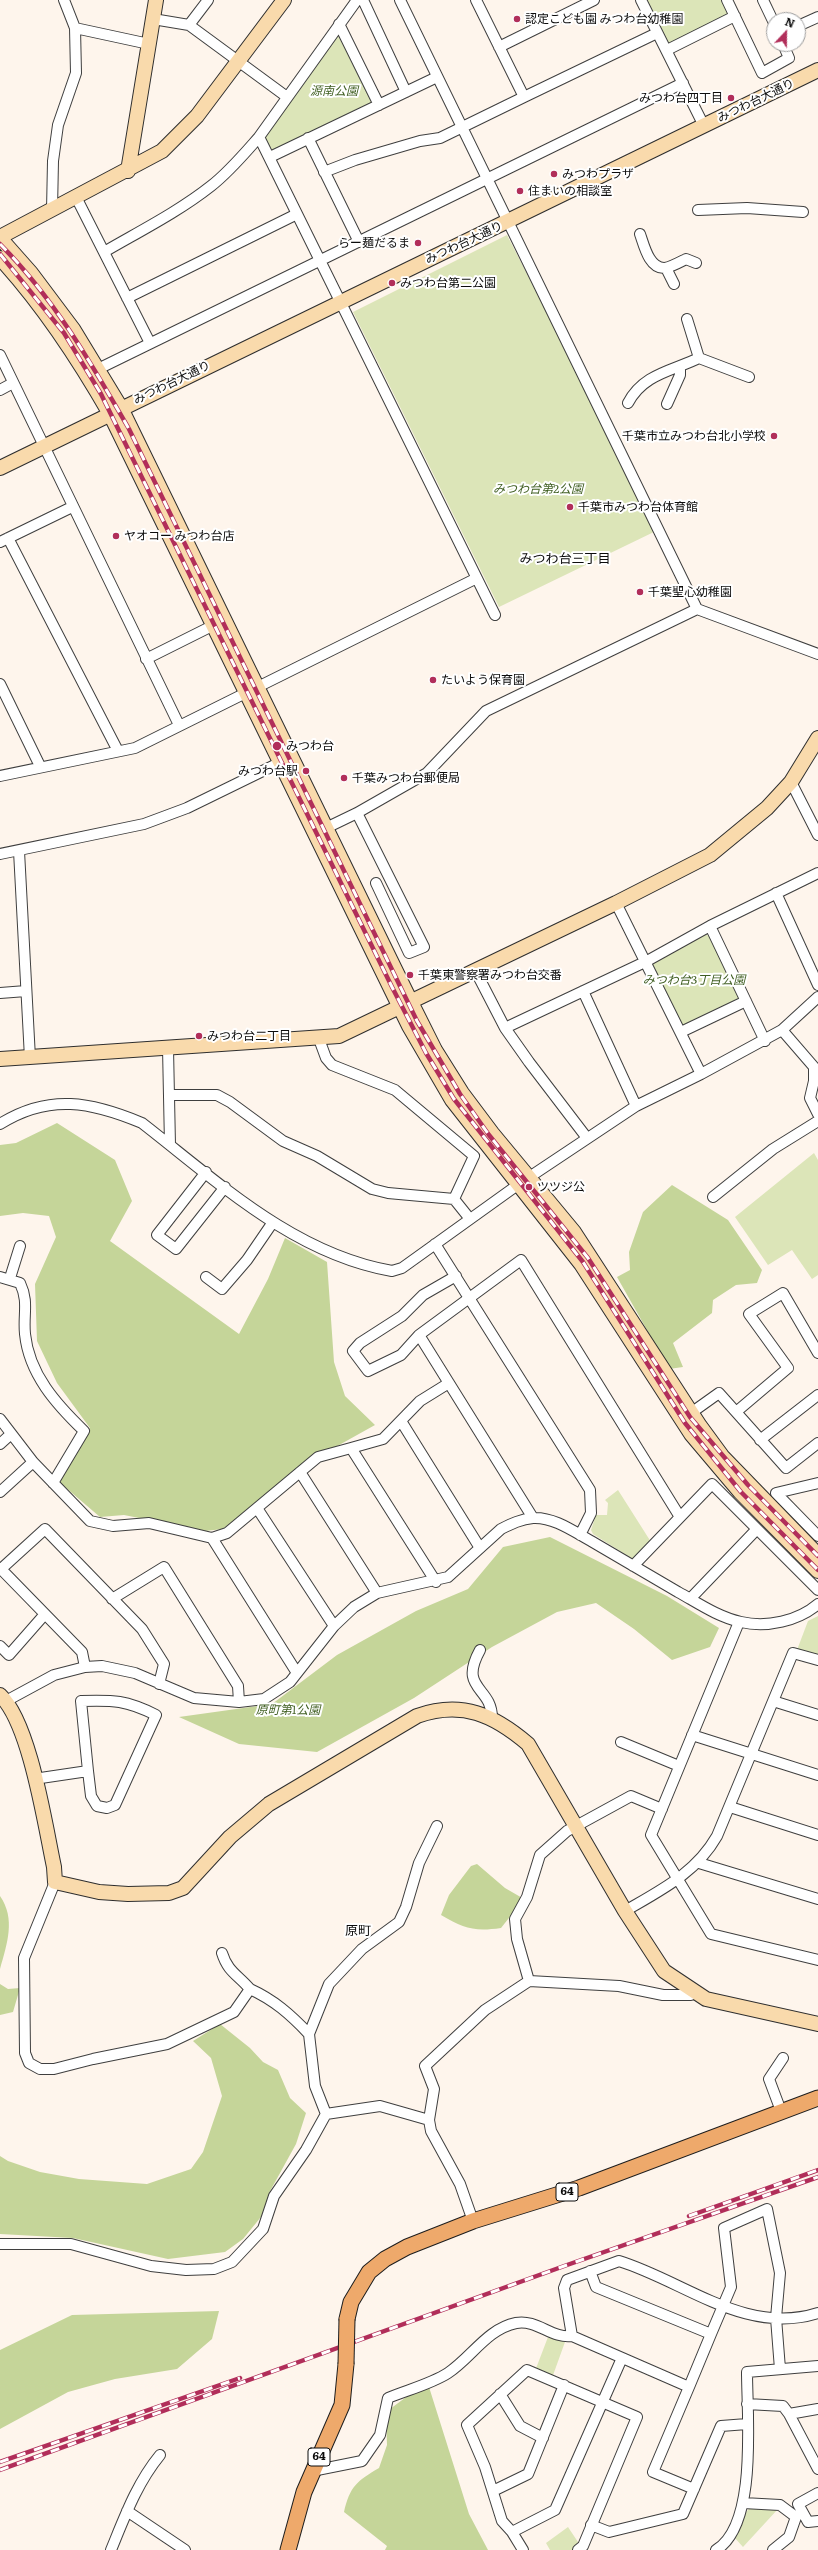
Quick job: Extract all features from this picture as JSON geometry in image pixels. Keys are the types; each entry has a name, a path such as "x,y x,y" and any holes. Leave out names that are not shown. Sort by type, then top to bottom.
{"main road":[{"name":"64","path":"288,2550 304,2492 312,2471 337,2419 345,2388 346,2319 350,2302 358,2286 369,2272 385,2259 430,2237 473,2221 579,2188 818,2098"}],"street":[{"path":"52,210 53,161 58,125 76,73 75,28 64,0"},
{"path":"128,170 156,0"},
{"path":"189,24 208,0"},
{"path":"284,0 183,131 162,151 0,238 31,273 69,323 98,369 115,411 214,626 251,690 326,828 405,1005"},
{"path":"104,252 171,214 212,185 259,137 357,0"},
{"path":"364,0 406,92"},
{"path":"400,0 462,129 510,222 697,608 818,654"},
{"path":"476,0 524,97"},
{"path":"499,47 594,0"},
{"path":"641,0 704,126"},
{"path":"727,0 762,73 789,58 786,52"},
{"path":"763,0 769,12"},
{"path":"667,50 734,16"},
{"path":"806,22 818,16"},
{"path":"153,19 189,24 287,97"},
{"path":"339,24 379,105"},
{"path":"75,28 149,44"},
{"path":"324,172 355,160 420,141 440,138 462,129 524,97 657,33"},
{"name":"みつわ台大通り","path":"0,468 339,301 510,222 818,70"},
{"path":"270,157 437,77"},
{"path":"98,369 683,83"},
{"path":"259,137 494,615"},
{"path":"308,138 359,242"},
{"path":"76,197 150,343"},
{"path":"698,210 747,208 803,212"},
{"path":"127,298 297,214"},
{"path":"640,234 651,260 666,268 674,284"},
{"path":"0,258 32,294 62,334 115,411 251,690 279,763 405,1005 462,1093 581,1264 691,1434 740,1492 818,1571"},
{"path":"666,268 686,259 696,263"},
{"path":"687,319 699,358"},
{"path":"0,355 72,507 179,725"},
{"path":"628,403 633,393 648,378 680,367 699,358 749,377"},
{"path":"667,404 680,375 680,367"},
{"path":"0,390 13,383"},
{"path":"72,507 4,540 118,752"},
{"path":"0,776 40,766 135,748 475,579"},
{"path":"326,828 357,813 427,773 486,711 697,608"},
{"path":"146,659 214,626"},
{"path":"0,684 40,766"},
{"path":"0,1059 319,1039 339,1036 616,903 710,855 767,808 791,782 818,738"},
{"path":"0,854 167,817 279,763"},
{"path":"791,782 818,835"},
{"path":"357,813 424,947 409,953 376,883"},
{"path":"19,851 30,1058"},
{"path":"505,1028 646,961 710,926 818,873"},
{"path":"776,893 818,985"},
{"path":"616,903 701,1074"},
{"path":"710,926 765,1041"},
{"path":"475,970 505,1028 587,1138"},
{"path":"0,993 26,990"},
{"path":"583,991 636,1106"},
{"path":"0,1124 24,1111 41,1105 77,1104 118,1113 142,1123 273,1222 315,1247 392,1271 402,1268 524,1181 636,1106 765,1041 782,1030 818,997"},
{"path":"681,1032 746,1001"},
{"path":"782,1030 814,1067 816,1080 810,1098 818,1114"},
{"path":"319,1039 326,1058 332,1064 395,1090 474,1156 454,1199"},
{"path":"168,1048 170,1145"},
{"path":"169,1095 217,1095 230,1102 283,1141 317,1156 372,1189 388,1193 454,1199 470,1219"},
{"path":"713,1196 773,1149 818,1121"},
{"path":"206,1172 157,1235 176,1250 225,1187"},
{"path":"524,1181 574,1232 691,1413 722,1456 818,1555"},
{"path":"206,1276 222,1289 248,1260 273,1222"},
{"path":"435,1244 590,1490 591,1513 580,1535"},
{"path":"20,1246 5,1278 20,1283 26,1296 25,1334 36,1373 54,1402 84,1431 52,1483"},
{"path":"456,1276 423,1295 402,1316 360,1343 354,1351 368,1371 401,1355 419,1335 521,1260 680,1517"},
{"path":"736,1412 788,1368 749,1314 783,1293 818,1353"},
{"path":"419,1335 533,1518"},
{"path":"0,1419 52,1483 90,1521 113,1526 149,1523 212,1538 227,1533 318,1457 383,1439 420,1401 449,1383"},
{"path":"691,1413 718,1393 786,1468 818,1443"},
{"path":"760,1440 818,1395"},
{"path":"401,1421 480,1548"},
{"path":"0,1444 11,1434"},
{"path":"351,1448 436,1582"},
{"path":"0,1492 34,1462"},
{"path":"300,1472 378,1593"},
{"path":"818,1483 776,1493 818,1536"},
{"path":"634,1566 712,1484 818,1590"},
{"path":"258,1508 334,1626"},
{"path":"250,1988 234,2012 167,2044 93,2059 54,2069 40,2069 29,2063 26,2052 24,1958 55,1882 54,1867 21,1729 3,1698 54,1675 85,1667 102,1666 136,1673 194,1698 239,1702 264,1699 290,1682 334,1626 354,1607 378,1593 436,1582 458,1570 501,1529 533,1518 560,1524 690,1599 722,1616 739,1622 752,1624 777,1622 796,1618 818,1604"},
{"path":"85,1667 82,1652 1,1569 45,1530 142,1629 164,1664 159,1684"},
{"path":"690,1599 757,1530"},
{"path":"212,1538 297,1673"},
{"path":"112,1599 164,1567 238,1686 239,1702"},
{"path":"0,1646 9,1654 45,1614"},
{"path":"739,1622 651,1835 711,1934 818,1960"},
{"path":"480,1650 473,1662 473,1679 492,1708 492,1718"},
{"path":"625,1911 678,1880 699,1863 717,1836 730,1807 793,1653 818,1660"},
{"path":"117,1700 137,1705 156,1715 115,1805 107,1808 97,1806 91,1796 88,1771 81,1701 117,1700"},
{"path":"773,1701 818,1715"},
{"path":"55,1882 99,1892 128,1894 169,1893 183,1888 230,1837 269,1804 417,1716 432,1710 451,1709 472,1711 492,1718 507,1726 528,1744 625,1911 664,1971 694,1992 726,2004 818,2024"},
{"path":"692,1735 818,1775"},
{"path":"620,1742 679,1766"},
{"path":"34,1779 88,1771"},
{"path":"528,1981 517,1938 515,1919 527,1897 540,1855 576,1827 631,1796 662,1809"},
{"path":"730,1807 818,1835"},
{"path":"326,2114 315,2086 309,2034 329,1984 362,1949 399,1922 406,1907 420,1863 437,1826"},
{"path":"699,1863 818,1899"},
{"path":"222,1953 226,1967 240,1977 250,1988 271,1998 283,2007 309,2034"},
{"path":"473,2221 460,2184 432,2131 429,2120 434,2088 425,2066 485,2010 528,1981 619,1986 663,1995 691,1995 694,1992"},
{"path":"781,2111 769,2080 783,2058"},
{"path":"326,2114 380,2106 429,2120"},
{"path":"0,2244 71,2244 151,2266 186,2270 214,2269 232,2262 263,2229 274,2196 306,2150 326,2114"},
{"path":"694,2490 653,2472 731,2287 724,2228 768,2209 780,2273 776,2318 780,2369"},
{"path":"572,2336 564,2288 567,2280 619,2261 722,2306 762,2318 800,2318 818,2313"},
{"path":"590,2271 596,2287 710,2334"},
{"path":"312,2471 362,2461 380,2435 388,2398 448,2374 499,2328 519,2323 543,2328 563,2337 572,2336 689,2387"},
{"path":"512,2532 555,2510 622,2358"},
{"path":"716,2550 736,2526 747,2487 747,2372 818,2366"},
{"path":"523,2550 512,2532 502,2521 485,2467 467,2425 527,2370 636,2416 583,2546 578,2550"},
{"path":"493,2491 528,2474 564,2385"},
{"path":"500,2394 520,2426 542,2438"},
{"path":"747,2404 783,2406 789,2414 818,2469"},
{"path":"789,2414 818,2409"},
{"path":"592,2525 609,2532 683,2514 721,2426 747,2424"},
{"path":"111,2550 127,2511 146,2472 160,2455"},
{"path":"818,2493 798,2504 808,2522 818,2521"},
{"path":"743,2503 780,2504 796,2517 789,2537 773,2550"},
{"path":"127,2511 185,2550"}],"green space":[{"path":"646,0 724,0 731,15 669,46"},
{"name":"源南公園","path":"339,34 372,101 370,106 273,153 269,151 262,139"},
{"name":"みつわ台第2公園","path":"507,235 658,530 499,607 353,312"},
{"name":"みつわ台3丁目公園","path":"702,933 709,936 739,998 737,1003 686,1027 681,1026 649,964"},
{"path":"57,1123 115,1160 132,1201 110,1241 239,1334 268,1279 285,1238 327,1262 334,1362 345,1396 375,1425 314,1459 223,1529 205,1531 124,1515 100,1517 58,1481 90,1428 57,1383 37,1341 35,1284 56,1237 49,1216 23,1213 0,1216 0,1145 16,1143"},
{"path":"814,1153 818,1160 818,1275 812,1279 792,1250 768,1265 735,1217"},
{"path":"672,1185 728,1220 762,1270 757,1283 736,1285 713,1300 712,1313 673,1343 683,1367 669,1369 617,1277 630,1270 629,1252 643,1212"},
{"path":"618,1490 651,1542 635,1558 631,1558 593,1534 591,1530 596,1515 607,1515 608,1503 605,1500"},
{"name":"原町第1公園","path":"550,1537 667,1596 719,1628 710,1647 672,1660 634,1629 596,1603 557,1612 492,1647 414,1698 317,1752 239,1744 179,1717 272,1704 337,1655 416,1611 468,1589 503,1547"},
{"path":"818,1616 818,1657 797,1650 808,1621"},
{"path":"477,1864 505,1888 524,1899 501,1928 469,1928 441,1915 449,1895 471,1866"},
{"path":"0,1896 8,1914 9,1932 0,1969"},
{"path":"0,1984 8,1989 20,1988 13,2012 0,2015"},
{"path":"220,2024 250,2048 263,2062 278,2070 290,2098 306,2113 296,2144 269,2193 265,2212 243,2239 225,2252 168,2259 73,2238 0,2234 0,2156 8,2161 40,2172 79,2179 147,2184 191,2169 203,2152 222,2096 211,2058 193,2041"},
{"path":"219,2311 212,2339 177,2369 115,2379 68,2392 0,2429 0,2350 72,2315"},
{"path":"548,2337 565,2342 552,2378 535,2371"},
{"path":"429,2387 469,2514 488,2550 385,2550 387,2546 344,2512 352,2490 360,2481 379,2468 387,2445 386,2412 413,2392"},
{"path":"749,2509 778,2509 743,2547 734,2537"},
{"path":"568,2527 580,2545 573,2550 550,2550 546,2543"}],"railway":[{"path":"0,244 38,286 55,309 86,356 129,429 417,1021 460,1094 489,1135 588,1258 690,1417 748,1485 818,1556"},
{"path":"0,254 64,333 101,394 392,987 426,1053 454,1099 583,1262 685,1423 741,1492 818,1570"},
{"path":"689,2216 818,2170"},
{"path":"0,2470 567,2265 818,2177"},
{"path":"0,2462 240,2378"}],"place":[{"name":"認定こども園 みつわ台幼稚園","path":"517,19"},
{"name":"みつわ台四丁目","path":"731,98"},
{"name":"みつわプラザ","path":"554,174"},
{"name":"住まいの相談室","path":"520,191"},
{"name":"らー麺だるま","path":"418,243"},
{"name":"みつわ台第二公園","path":"392,283"},
{"name":"千葉市立みつわ台北小学校","path":"774,436"},
{"name":"千葉市みつわ台体育館","path":"570,507"},
{"name":"ヤオコー みつわ台店","path":"116,536"},
{"name":"千葉聖心幼稚園","path":"640,592"},
{"name":"たいよう保育園","path":"433,680"},
{"name":"みつわ台","path":"277,746"},
{"name":"みつわ台駅","path":"306,771"},
{"name":"千葉みつわ台郵便局","path":"344,778"},
{"name":"千葉東警察署みつわ台交番","path":"410,975"},
{"name":"みつわ台二丁目","path":"199,1036"},
{"name":"ツツジ公","path":"529,1187"}],"district":[{"name":"みつわ台三丁目","path":"565,559"},
{"name":"原町","path":"358,1931"}]}
